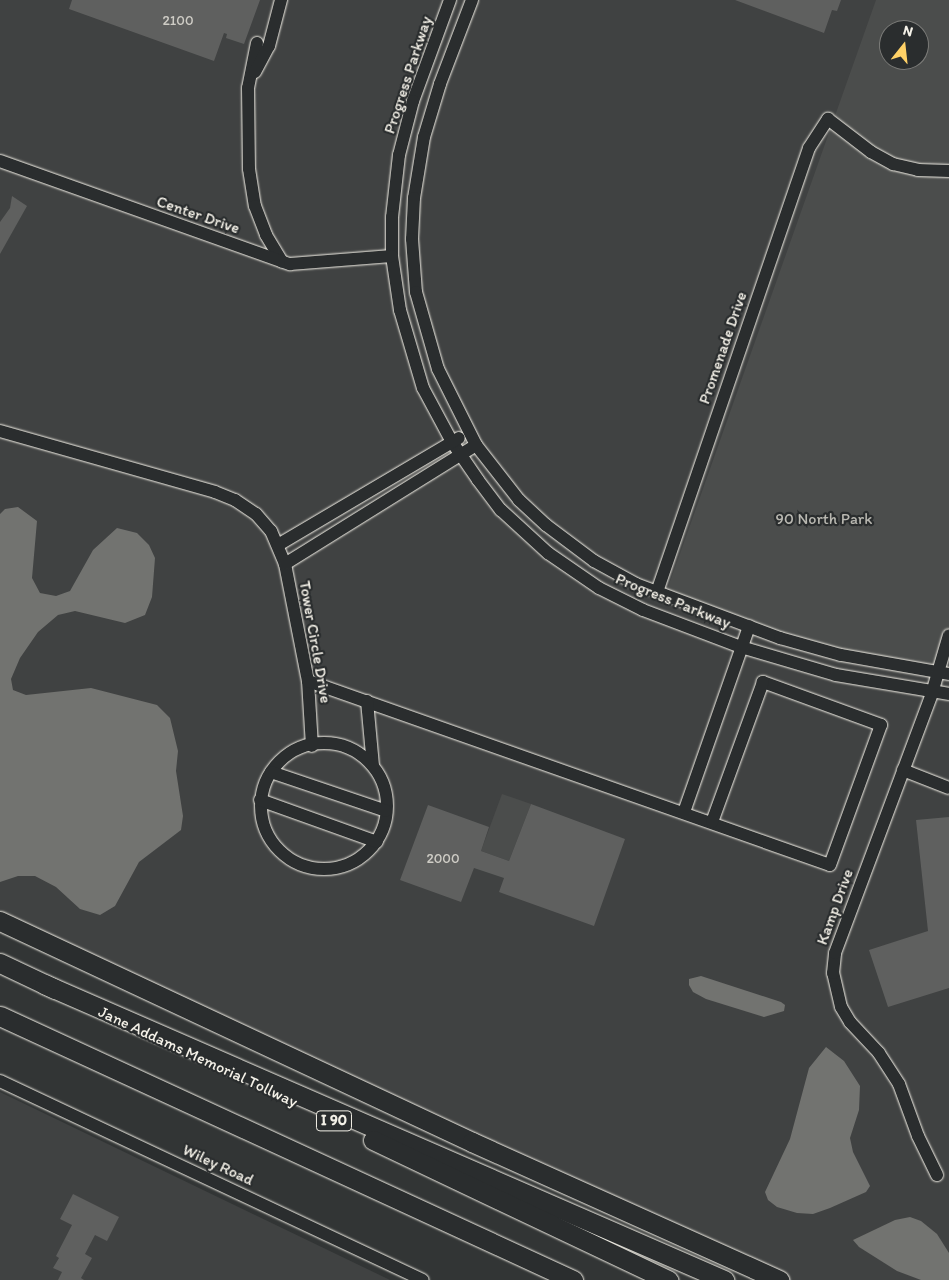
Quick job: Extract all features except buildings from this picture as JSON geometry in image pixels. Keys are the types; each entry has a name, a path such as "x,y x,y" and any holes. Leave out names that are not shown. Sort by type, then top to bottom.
{"highway":[{"path":"0,921 472,1142 779,1280"},
{"name":"Jane Addams Memorial Tollway","path":"0,963 668,1280"},
{"path":"44,984 724,1280"},
{"path":"0,1016 573,1280"}],"street":[{"path":"249,84 269,46 281,0"},
{"name":"Progress Parkway","path":"450,0 413,101 399,155 392,217 392,256 400,310 421,380 460,456 501,510 523,532 572,571 643,610 742,647 836,676 932,693 949,694"},
{"name":"Progress Parkway","path":"472,0 424,137 414,198 412,239 416,292 438,369 476,445 519,500 546,525 594,561 656,592 749,626 841,655 943,674"},
{"path":"257,43 249,84 249,169 255,206 266,235 282,262"},
{"name":"Promenade Drive","path":"656,592 809,148 828,119 871,152 893,164 918,170 949,171"},
{"name":"Center Drive","path":"0,161 282,262 305,264 392,256"},
{"name":"Tower Circle Drive","path":"0,431 236,500 256,514 278,545 285,564 308,681 312,746"},
{"path":"278,545 468,432"},
{"path":"285,564 476,445"},
{"path":"684,812 749,626"},
{"name":"Kamp Drive","path":"937,1175 918,1136 899,1084 880,1053 850,1022 841,1008 833,973 835,953 932,693 943,674 949,636"},
{"path":"308,681 830,865 881,725 763,682 712,822"},
{"path":"367,701 374,766 382,781 386,811 385,823 377,842 362,857 344,867 323,870 302,866 284,856 269,840 261,821 260,800 271,772 297,748 334,743 354,750 374,766"},
{"path":"903,770 949,788"},
{"path":"271,772 386,811"},
{"path":"260,800 377,842"},
{"name":"Wiley Road","path":"0,1081 422,1280"}],"shaded area":[{"path":"0,0 949,0 949,1280 758,1280 713,1262 0,925"},
{"path":"18,507 37,521 32,578 40,593 56,596 70,591 93,550 117,528 137,533 149,545 155,558 152,597 145,615 125,623 75,611 58,615 38,632 20,658 11,679 13,690 26,695 91,688 157,705 170,718 178,751 176,771 183,816 181,830 139,862 115,906 100,915 80,909 56,887 35,876 18,876 0,882 0,514 5,509"},
{"path":"701,976 781,1002 785,1005 784,1011 764,1017 706,999 693,992 689,985 689,979"},
{"path":"826,1047 844,1061 860,1086 859,1110 850,1138 853,1152 870,1186 866,1192 830,1208 813,1214 797,1213 777,1207 768,1200 765,1192 790,1139 809,1068"},
{"path":"0,1092 390,1280 0,1280"},
{"path":"910,1217 921,1221 937,1234 949,1253 949,1280 921,1280 897,1271 859,1247 853,1240 895,1220"}],"green space":[{"name":"90 North Park","path":"876,0 949,0 949,635 938,673 841,655 665,596"},
{"path":"502,794 531,804 509,861 481,851"}]}
